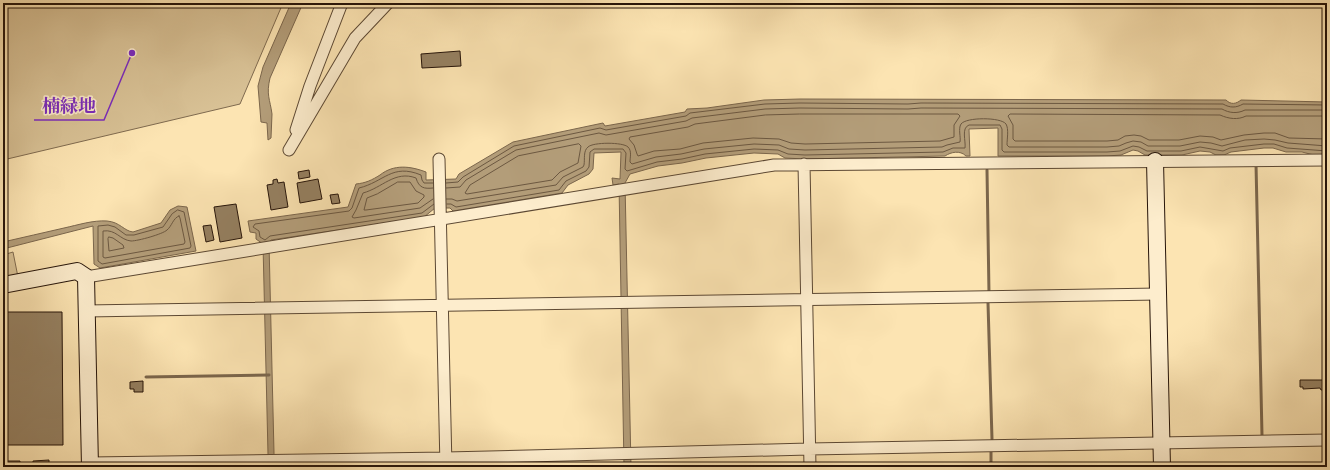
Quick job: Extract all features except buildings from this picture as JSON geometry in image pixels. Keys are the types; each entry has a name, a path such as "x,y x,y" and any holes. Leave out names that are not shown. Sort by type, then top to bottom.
{"street":[{"path":"342,3 310,86 289,150 355,38 388,3"},
{"path":"3,286 77,271 86,277 266,248 441,216 774,165 1327,160"},
{"path":"1156,161 1162,467"},
{"path":"439,164 446,462"},
{"path":"804,164 810,467"},
{"path":"86,277 90,465 271,460 446,462 628,453 1327,440"},
{"path":"86,311 1159,294"}],"shaded area":[{"path":"3,3 283,3 240,104 3,160"},
{"path":"13,252 18,277 3,280 3,255"}],"water":[{"path":"291,3 303,3 270,78 268,93 272,117 271,138 268,140 267,123 261,122 258,86 263,67"},
{"path":"764,100 1226,100 1230,103 1241,100 1327,102 1327,154 1314,155 1302,152 1286,152 1273,148 1264,148 1231,152 1224,155 1216,155 1210,152 1200,151 1182,155 1145,155 1133,150 1121,155 1107,156 998,156 998,128 969,129 970,156 956,152 945,156 805,159 785,158 778,154 754,153 706,158 658,166 630,174 625,183 631,467 624,467 619,184 613,185 612,178 620,179 621,152 594,153 593,169 589,174 568,185 562,193 453,211 450,208 435,208 424,217 271,240 269,243 274,467 267,467 268,454 263,244 256,239 256,233 250,232 248,221 348,207 356,184 369,181 391,169 402,167 414,168 426,172 426,180 456,179 459,174 513,142 603,123 605,126 685,112 687,109 707,108"},
{"path":"178,206 187,207 196,251 100,268 94,264 93,226 3,249 3,242 96,221 111,222 133,232 161,223 170,210"}],"waterway":[{"path":"1256,164 1262,435"},
{"path":"987,170 989,293"},
{"path":"988,303 992,439"},
{"path":"146,377 269,375"},
{"path":"991,451 991,467"}],"place":[{"name":"楠緑地","path":"132,53"}]}
